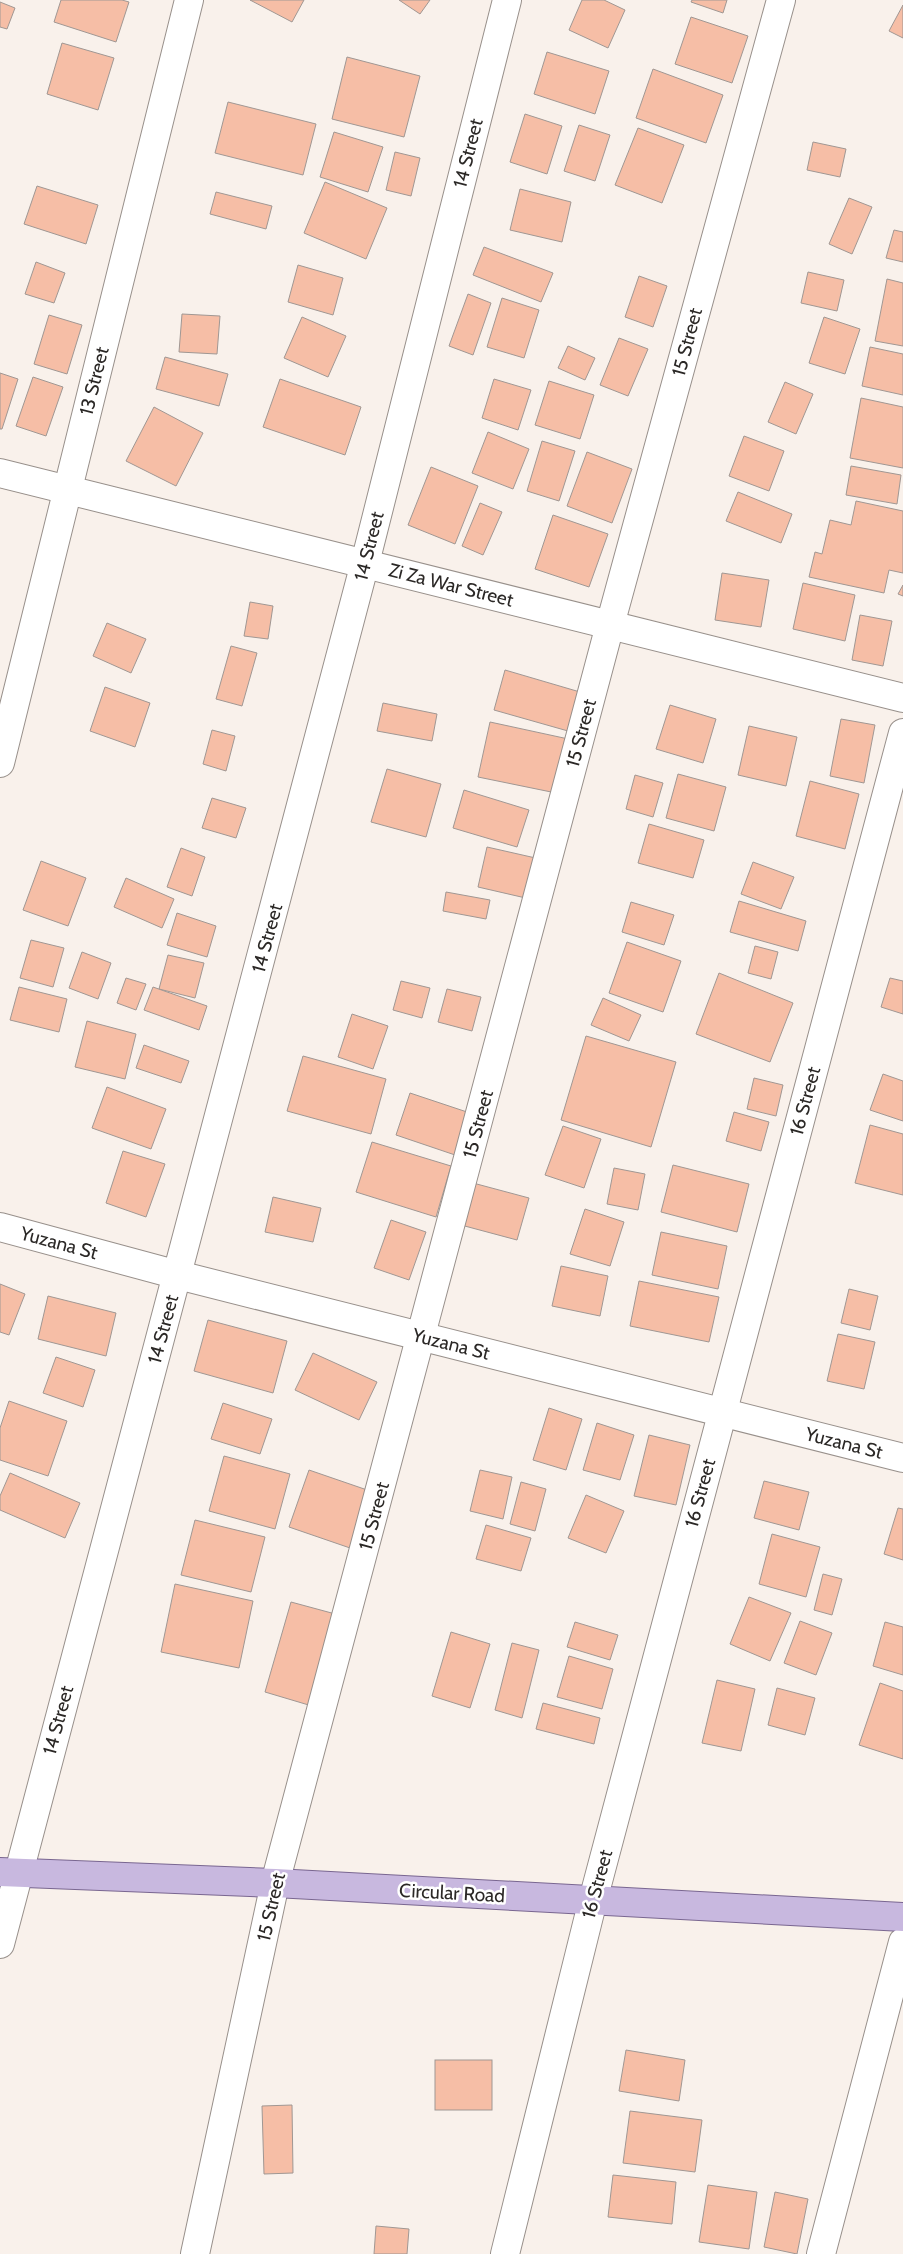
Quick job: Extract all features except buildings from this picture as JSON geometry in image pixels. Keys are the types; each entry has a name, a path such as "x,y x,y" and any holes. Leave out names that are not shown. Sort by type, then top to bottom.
{"main road":[{"name":"Circular Road","path":"9,1872 903,1917"}],"street":[{"name":"13 Street","path":"0,763 189,0"},
{"name":"14 Street","path":"0,1944 9,1872 178,1275 365,564 507,0"},
{"name":"15 Street","path":"195,2254 275,1884 610,625 781,0"},
{"name":"Zi Za War Street","path":"0,473 903,698"},
{"name":"16 Street","path":"505,2254 593,1900 903,733"},
{"name":"Yuzana St","path":"0,1227 178,1275 903,1458"},
{"path":"821,2254 903,1942"}]}
